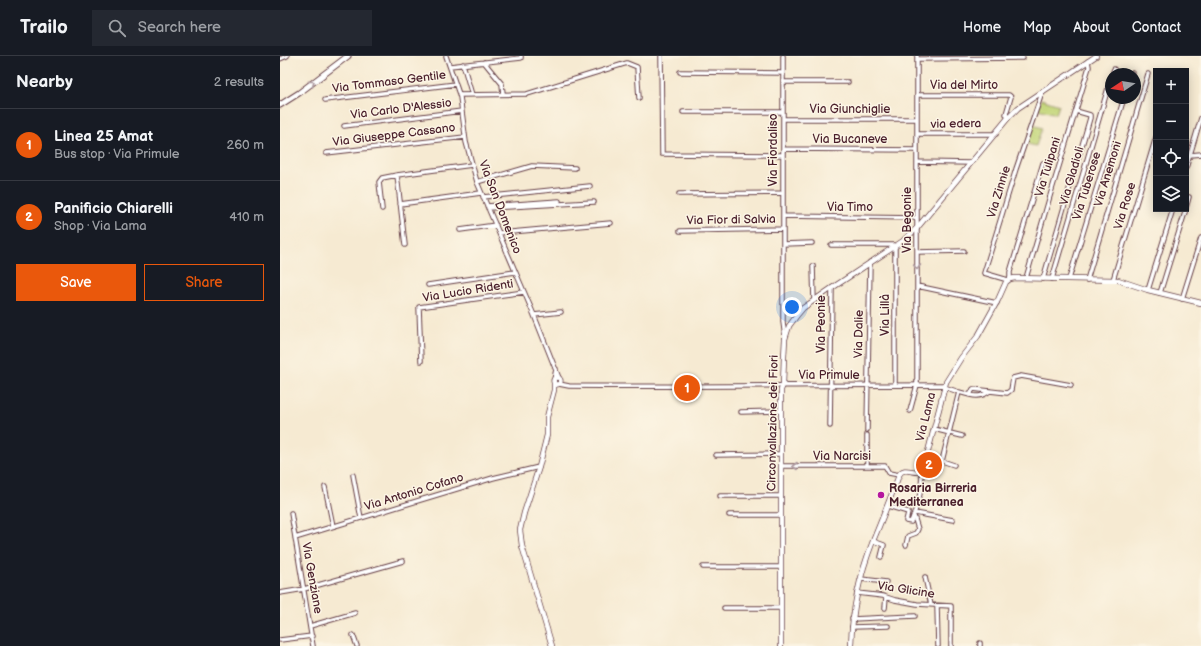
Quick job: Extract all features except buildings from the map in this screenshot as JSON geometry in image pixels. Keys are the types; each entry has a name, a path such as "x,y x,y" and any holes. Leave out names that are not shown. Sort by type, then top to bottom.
{"main road":[{"path":"280,105 299,93 348,56"}],"street":[{"path":"280,59 287,56"},
{"name":"Via San Domenico","path":"446,56 459,95 465,137 477,182 556,368 558,382"},
{"path":"450,66 521,58 521,56"},
{"path":"661,56 662,154 783,155"},
{"name":"Via Fiordaliso","path":"783,56 783,322 785,339"},
{"name":"Circonvallazione dei Fiori","path":"781,646 781,390 783,385 785,339 789,326 804,308 895,246 917,228 970,163 1018,108 1095,56"},
{"path":"917,58 1023,58"},
{"name":"Via Begonie","path":"910,411 917,385 917,58"},
{"name":"Via Tulipani","path":"1026,278 1089,67 1088,61"},
{"path":"484,62 502,84 503,94"},
{"path":"459,95 527,94 627,63 637,67 639,98"},
{"path":"462,64 472,95"},
{"path":"680,72 783,73"},
{"name":"Via Anemoni","path":"1087,280 1148,74"},
{"path":"783,82 848,82"},
{"name":"Via Tommaso Gentile","path":"325,100 456,84"},
{"name":"Via Zinnie","path":"1009,279 984,273 1016,169 1042,93"},
{"name":"Via del Mirto","path":"917,95 1009,94 1011,97 1006,114 1008,118"},
{"name":"Via Gladioli","path":"1052,279 1105,98"},
{"name":"Via Tuberose","path":"1069,279 1122,104"},
{"name":"Via Carlo D'Alessio","path":"344,126 462,111"},
{"path":"1042,279 1090,118 1090,115 1076,111"},
{"path":"683,112 783,112"},
{"path":"1189,158 1201,118"},
{"name":"Via Giunchiglie","path":"783,119 917,119"},
{"name":"via edera","path":"917,134 996,134"},
{"name":"Via Giuseppe Cassano","path":"326,153 465,137"},
{"name":"Via Rose","path":"1113,280 1155,140"},
{"name":"Via Bucaneve","path":"783,148 917,150"},
{"path":"1190,155 1201,154"},
{"path":"917,162 970,163"},
{"name":"Via Lama","path":"921,470 924,467 944,386 961,358 978,336 997,303 1006,282 1009,279 1043,163"},
{"path":"382,209 379,182 382,178 472,165"},
{"path":"477,182 532,166 575,168"},
{"path":"397,175 405,245"},
{"path":"400,204 482,195 590,186"},
{"path":"679,194 783,193"},
{"path":"487,207 559,201"},
{"path":"487,207 594,202"},
{"path":"1148,290 1172,212"},
{"path":"1160,293 1185,212"},
{"name":"Via Timo","path":"784,216 917,218"},
{"path":"499,233 612,223"},
{"path":"460,230 496,226"},
{"name":"Via Fior di Salvia","path":"680,231 783,229"},
{"path":"1182,298 1201,238"},
{"path":"783,244 812,243"},
{"path":"831,245 895,246"},
{"name":"Via Lillà","path":"895,246 895,385"},
{"path":"917,252 964,251"},
{"name":"Via Dalie","path":"867,466 870,262"},
{"path":"813,266 814,301"},
{"path":"428,285 515,272"},
{"path":"1009,279 1118,280 1148,290 1201,303"},
{"path":"917,286 997,303"},
{"name":"Via Peonie","path":"830,426 832,288"},
{"name":"Via Lucio Ridenti","path":"421,361 419,307 524,292"},
{"path":"534,315 561,312"},
{"path":"990,391 983,395 970,395 973,389 990,391 1007,393 1011,390 1013,378 1021,376 1071,385"},
{"path":"552,646 522,546 520,530 539,467 547,435 547,417 554,390 558,382"},
{"name":"Via Primule","path":"558,382 569,386 831,384 917,385 944,386 970,395"},
{"path":"954,465 942,461 959,392"},
{"path":"741,412 781,411"},
{"path":"934,429 962,436"},
{"path":"716,455 781,454"},
{"name":"Via Narcisi","path":"781,466 885,466 889,473 899,475"},
{"name":"Via Antonio Cofano","path":"295,538 493,478 539,467"},
{"path":"851,646 852,619 857,593 873,541 888,506 900,472 904,470 915,472 921,470 922,475 920,494 912,522 906,521 908,512 888,506"},
{"path":"353,475 361,518"},
{"path":"325,487 333,526"},
{"path":"720,496 781,496"},
{"name":"Via Genziane","path":"291,513 313,646"},
{"path":"729,515 781,515"},
{"path":"915,515 953,520"},
{"path":"906,545 908,536 916,533 918,529 915,515"},
{"path":"873,541 884,545 881,556"},
{"path":"280,593 304,590 403,561"},
{"path":"703,567 781,567"},
{"path":"925,577 931,605"},
{"path":"861,579 886,582"},
{"name":"Via Glicine","path":"857,593 886,597 917,604 951,606 951,646"},
{"path":"885,608 886,597"},
{"path":"937,606 938,646"},
{"path":"724,608 781,608"},
{"path":"310,626 355,613"},
{"path":"852,619 915,616"},
{"path":"852,627 888,626"},
{"path":"353,635 357,646"},
{"path":"280,640 312,636"}],"green space":[{"path":"1041,99 1059,105 1056,114 1038,109"},
{"path":"1033,125 1042,128 1036,146 1027,144"}],"place":[{"name":"Linea 25 Amat","path":"687,388"},
{"name":"Panificio Chiarelli","path":"929,465"},
{"name":"Rosaria Birreria Mediterranea","path":"881,495"}]}
